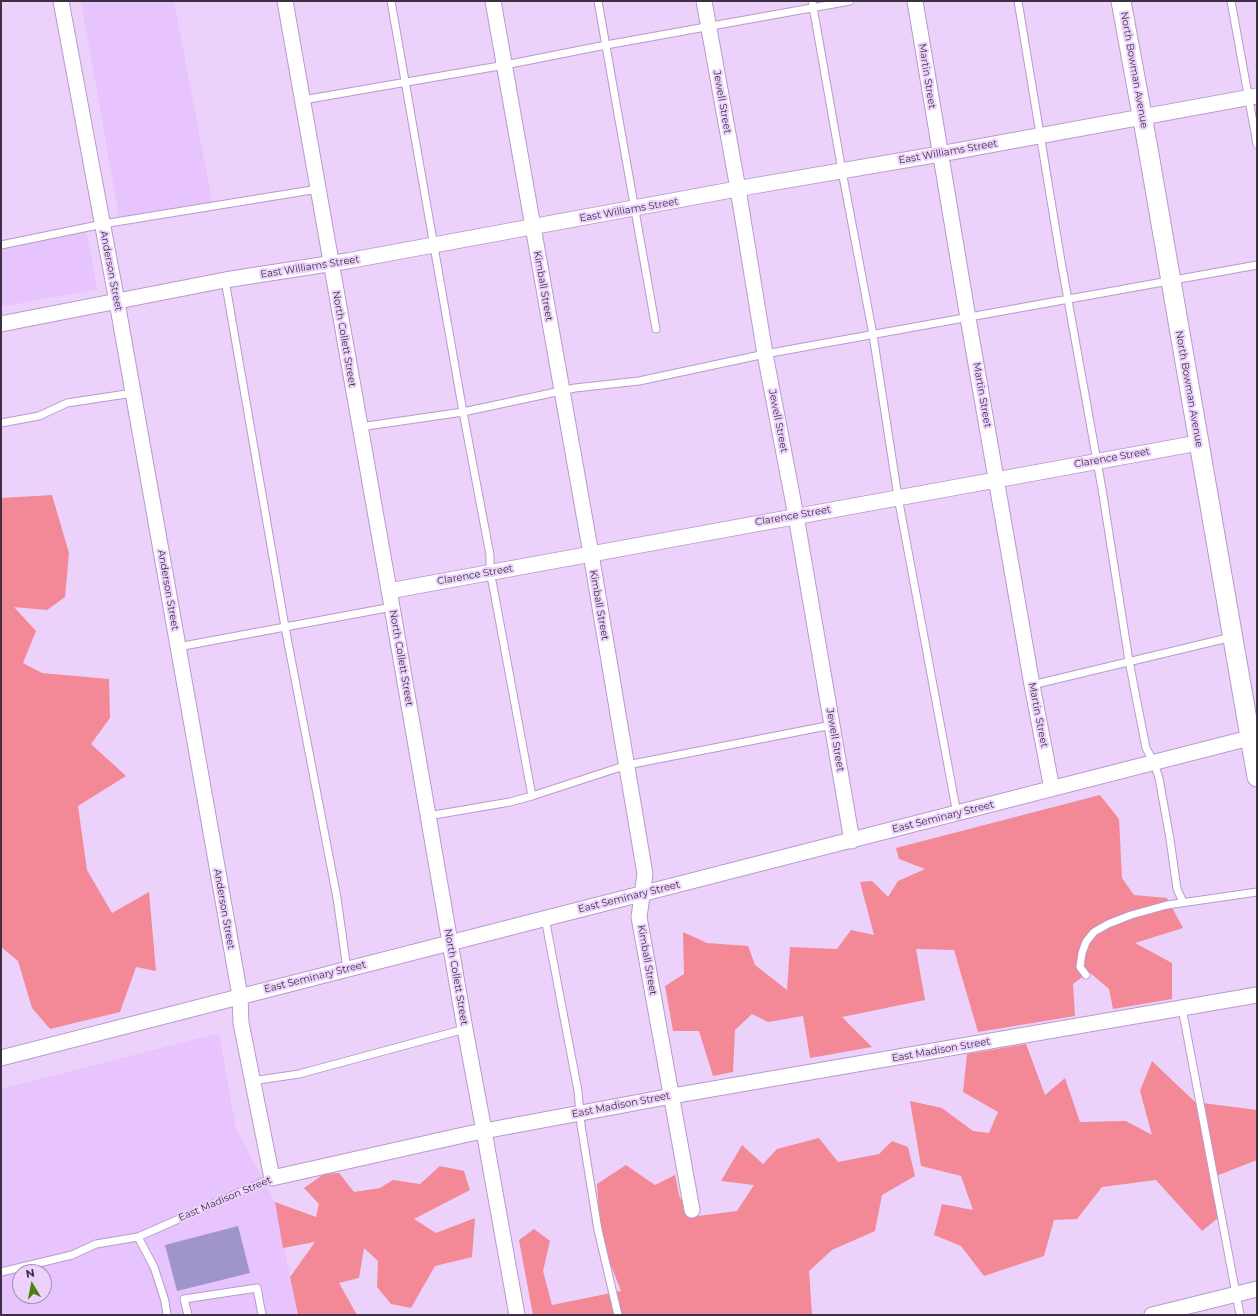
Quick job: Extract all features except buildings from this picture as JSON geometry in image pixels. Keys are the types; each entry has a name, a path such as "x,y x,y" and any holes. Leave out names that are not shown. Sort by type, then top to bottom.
{"street":[{"name":"Anderson Street","path":"62,1 240,996 241,1023 272,1178"},
{"name":"North Collett Street","path":"285,1 465,1029 517,1315"},
{"name":"Kimball Street","path":"493,1 591,554 645,874 639,917 692,1210"},
{"name":"Jewell Street","path":"704,1 738,189 765,354 796,516 852,841"},
{"name":"Martin Street","path":"915,1 996,480 1052,789"},
{"name":"North Bowman Avenue","path":"1121,1 1232,637 1253,737 1257,777"},
{"name":"East Williams Street","path":"1,324 225,280 331,264 434,246 738,189 1253,97"},
{"name":"Clarence Street","path":"389,590 1198,443"},
{"name":"East Seminary Street","path":"1,1058 1253,737"},
{"name":"East Madison Street","path":"272,1178 484,1131 580,1113 1257,995"},
{"path":"1152,1315 1257,1289"}],"lane":[{"path":"391,1 404,82 490,555 490,572 532,796"},
{"path":"598,1 656,329"},
{"path":"303,100 505,65 709,27 813,4 850,1"},
{"path":"1018,1 1068,300 1097,461 1129,661 1146,748 1154,763 1161,786 1177,889 1183,902"},
{"path":"1231,1 1253,97 1257,144"},
{"path":"813,4 842,171 873,335 898,497 957,814"},
{"path":"1,246 103,224 318,189"},
{"path":"359,427 463,412 561,391 639,381 765,354 1257,265"},
{"path":"225,280 285,627 337,898 347,969"},
{"path":"1,423 39,416 67,403 133,394"},
{"path":"178,647 392,607"},
{"path":"1032,684 1232,637"},
{"path":"428,816 510,802 627,765 832,726"},
{"path":"1086,975 1080,967 1082,953 1086,942 1094,932 1108,924 1131,915 1167,905 1257,892"},
{"path":"545,918 578,1091 598,1230 618,1315"},
{"path":"1182,1008 1240,1315"},
{"path":"252,1081 299,1074 465,1029"},
{"name":"East Madison Street","path":"1,1272 72,1255 96,1244 138,1237 272,1178"},
{"path":"138,1237 154,1267 165,1301 167,1315"},
{"path":"188,1315 184,1299 256,1288 262,1315"}],"shaded area":[{"path":"81,1 174,1 213,206 120,222"},
{"path":"86,228 97,289 1,307 1,245"},
{"path":"52,495 69,553 65,597 47,610 14,607 36,631 23,663 42,673 109,679 110,718 91,744 126,776 78,806 87,870 112,913 149,892 156,971 136,967 120,1012 50,1029 32,1008 18,961 1,947 1,498"},
{"path":"1100,795 1119,819 1122,878 1134,895 1167,898 1183,928 1135,943 1172,963 1172,999 1113,1009 1109,989 1089,972 1073,984 1075,1016 978,1032 954,950 916,949 925,1000 842,1017 872,1047 810,1058 803,1016 768,1022 752,1014 735,1030 733,1072 713,1076 699,1031 673,1031 665,986 684,974 683,932 707,943 748,946 755,965 787,990 790,947 837,949 851,930 874,935 860,882 872,881 888,897 898,881 925,869 899,859 896,848"},
{"path":"219,1033 236,1128 275,1202 298,1315 1,1315 1,1089"},
{"path":"1026,1044 1045,1095 1065,1078 1080,1122 1126,1121 1152,1135 1140,1091 1152,1061 1195,1102 1257,1110 1257,1160 1211,1178 1218,1218 1202,1231 1156,1180 1102,1187 1077,1219 1054,1220 1044,1256 984,1276 961,1246 934,1235 942,1204 973,1210 961,1176 921,1166 910,1101 942,1108 973,1131 989,1133 998,1112 963,1092 967,1054"},
{"path":"819,1138 838,1162 879,1154 892,1141 908,1147 915,1176 882,1195 875,1231 832,1250 809,1271 812,1315 533,1315 519,1240 534,1229 550,1241 543,1271 552,1305 621,1291 601,1240 597,1184 626,1165 655,1185 675,1175 679,1195 690,1217 737,1211 754,1185 721,1181 742,1145 763,1164 777,1149"},
{"path":"440,1166 464,1171 470,1190 414,1219 436,1233 475,1218 472,1257 435,1266 411,1308 391,1304 377,1287 378,1261 364,1248 359,1278 339,1283 357,1315 298,1315 290,1277 315,1242 283,1248 275,1202 316,1217 319,1204 304,1188 324,1174 339,1173 354,1192 380,1188 393,1180 420,1184"}]}
